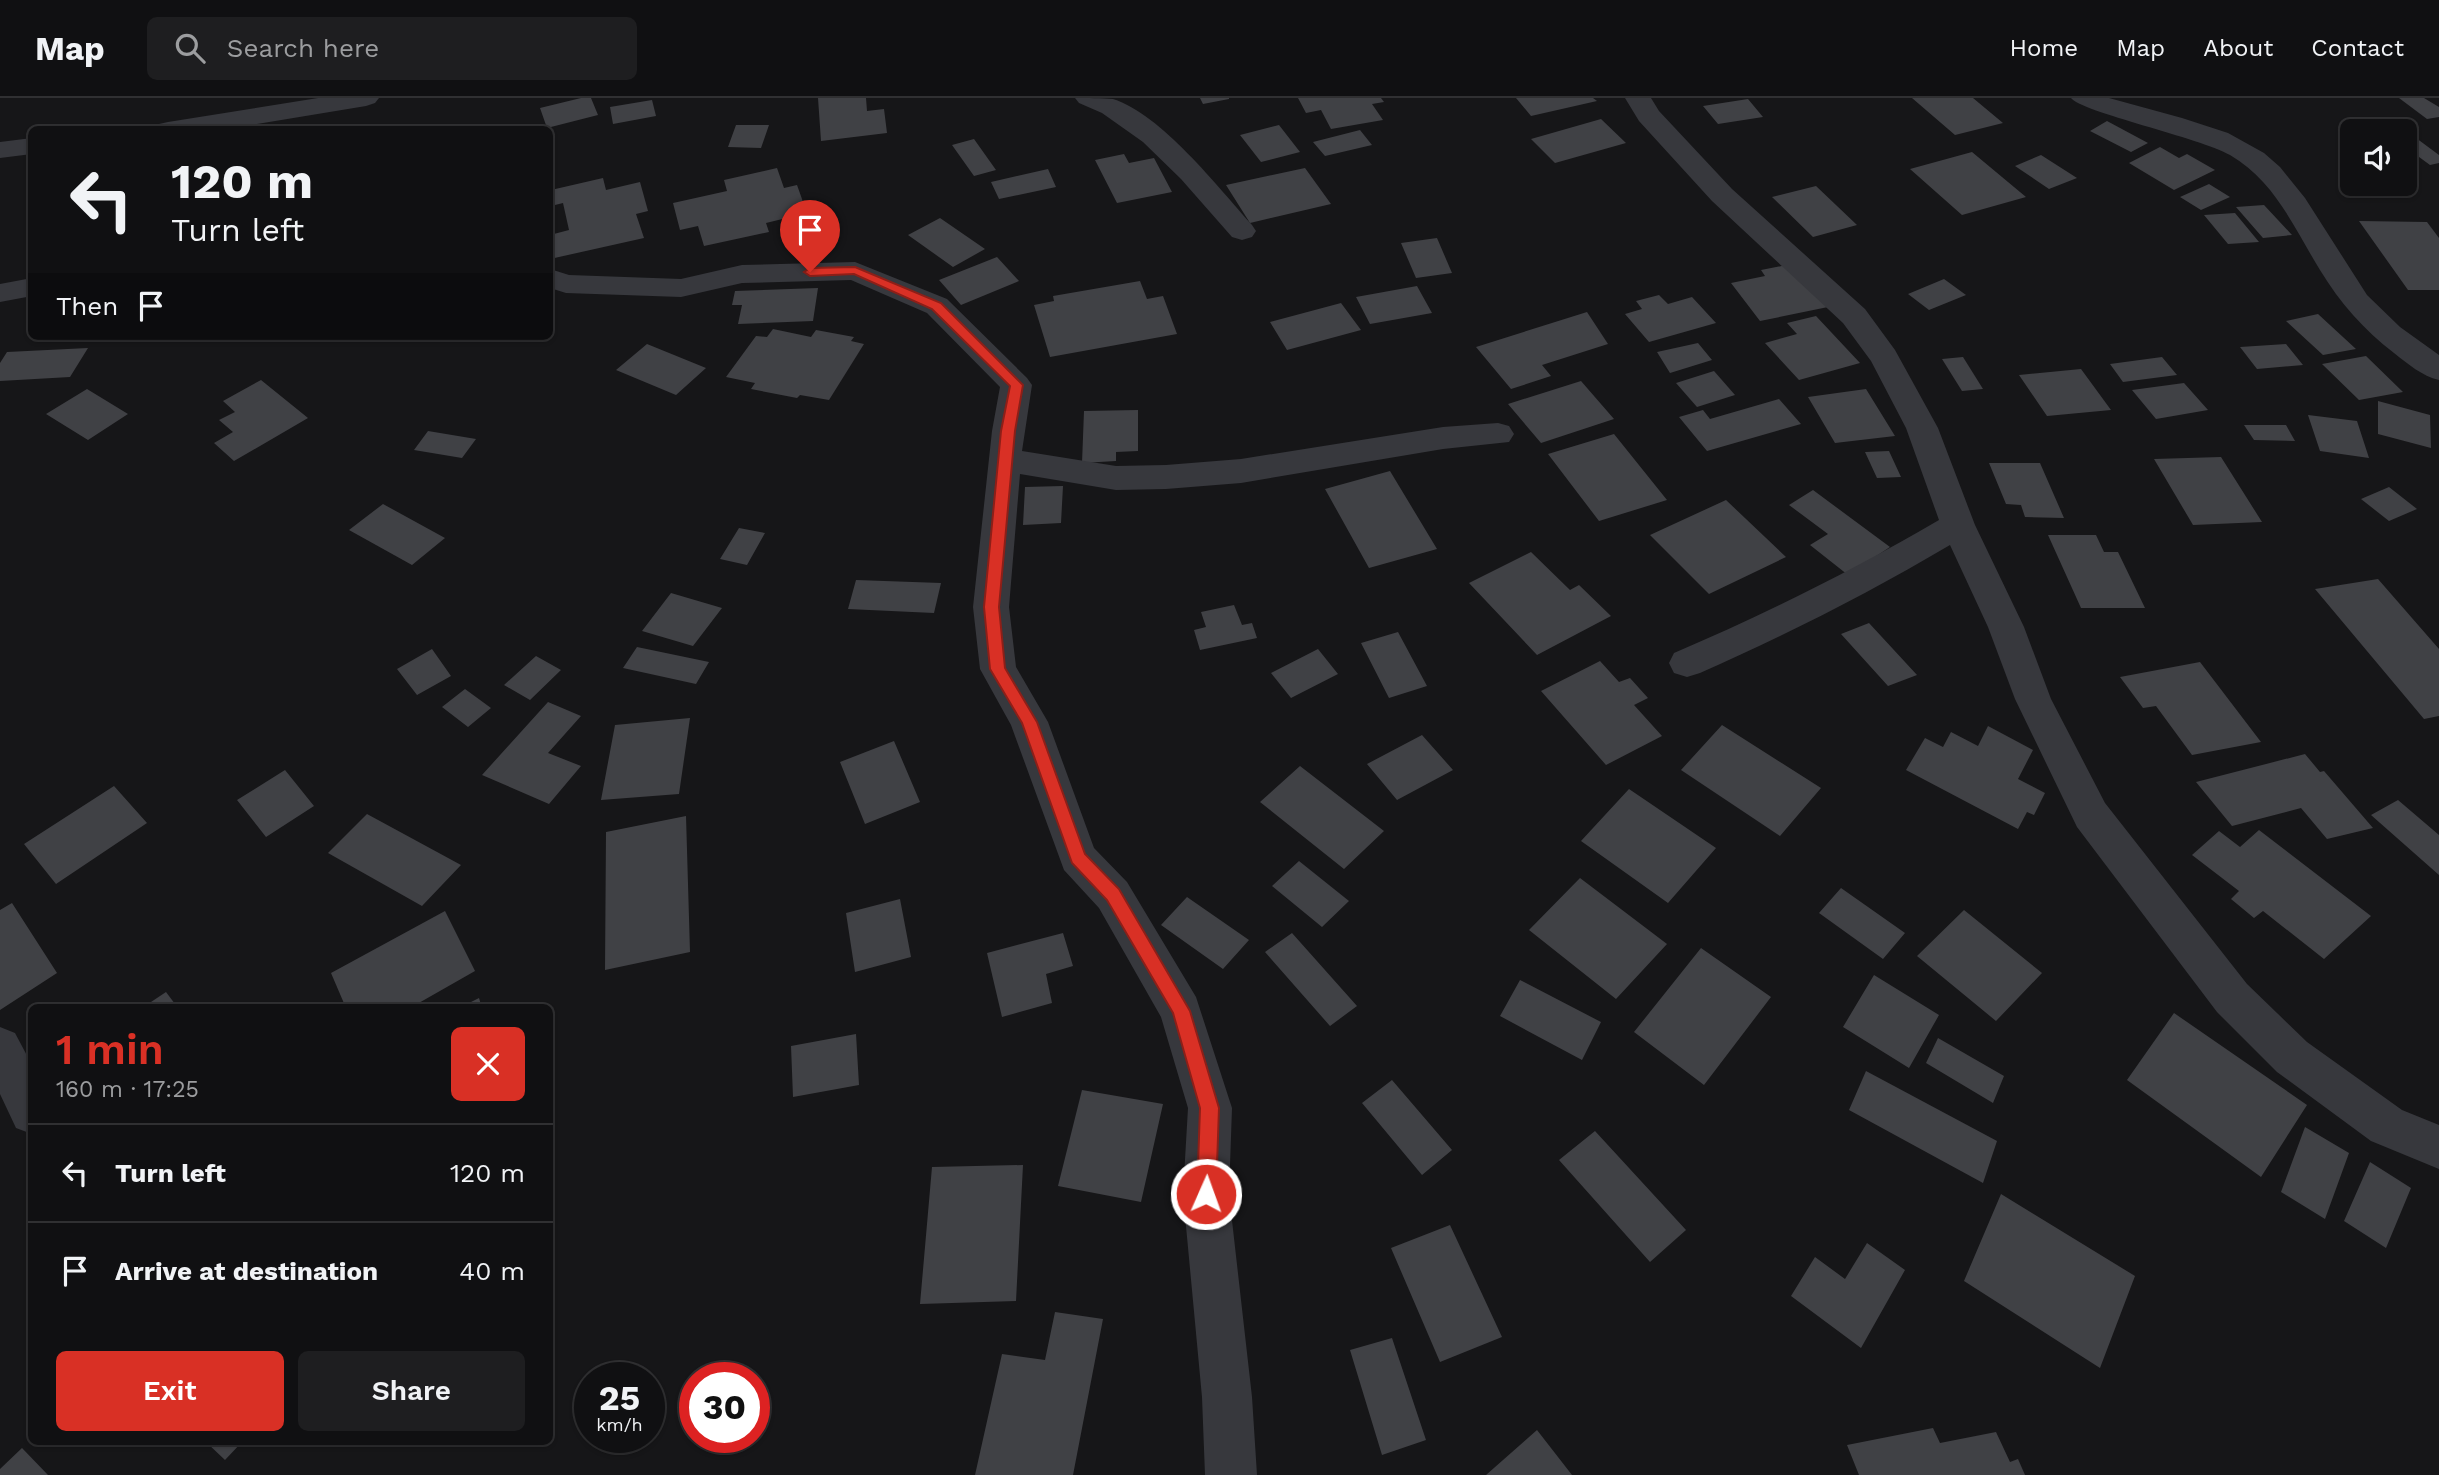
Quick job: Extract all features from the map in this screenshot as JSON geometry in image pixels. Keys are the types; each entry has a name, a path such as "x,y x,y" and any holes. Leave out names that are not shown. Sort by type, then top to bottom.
{"street":[{"path":"191,126 355,98 357,126"},
{"path":"1088,98 1110,105 1129,117 1191,174 1242,231"},
{"path":"1638,98 1648,116 1722,195 1854,316 1884,357 1922,428 1958,525 2006,627 2033,699 2091,815 2223,988 2292,1057 2388,1126 2439,1147"},
{"path":"2084,98 2222,140 2253,157 2280,180 2312,228 2347,290 2389,335 2439,370"},
{"path":"0,150 28,146"},
{"path":"553,279 566,284 681,288 741,274 855,271 937,306 1016,385 992,607 998,669 1029,722 1078,858 1113,895 1181,1011 1210,1108 1206,1194 1227,1397 1231,1475"},
{"path":"0,293 28,287"},
{"path":"1006,460 1070,473 1116,478 1166,477 1241,471 1443,438 1498,434"},
{"path":"1687,663 1779,623 1874,574 1958,525"},
{"path":"0,1047 28,1105"}],"building":[{"path":"591,98 598,115 546,126 540,108"},
{"path":"818,98 866,98 867,111 884,109 887,133 821,141"},
{"path":"1200,98 1229,98 1229,99 1203,104"},
{"path":"1298,98 1381,98 1384,102 1372,104 1383,120 1331,129 1321,110 1306,113"},
{"path":"1516,98 1593,98 1597,101 1531,116"},
{"path":"1912,98 1973,98 2003,123 1955,135"},
{"path":"2399,98 2424,98 2439,107 2439,117 2427,119"},
{"path":"1748,99 1763,117 1718,124 1703,106"},
{"path":"652,100 656,116 613,124 610,107"},
{"path":"1601,119 1626,143 1555,163 1531,139"},
{"path":"2107,121 2148,143 2131,152 2090,131"},
{"path":"736,125 769,125 761,148 728,147"},
{"path":"1279,125 1300,152 1261,162 1240,135"},
{"path":"1360,130 1372,145 1325,156 1313,142"},
{"path":"974,139 996,170 974,176 952,145"},
{"path":"2417,139 2439,155 2439,163 2430,165 2417,156"},
{"path":"2160,147 2179,158 2187,154 2215,170 2174,190 2129,163"},
{"path":"1972,152 2026,197 1962,215 1910,169"},
{"path":"1124,154 1129,163 1154,158 1172,192 1117,203 1095,160"},
{"path":"2041,155 2077,178 2049,189 2015,166"},
{"path":"777,168 784,188 797,185 807,213 766,223 769,232 704,246 698,226 680,230 673,203 727,191 724,180"},
{"path":"1305,168 1331,204 1250,223 1226,185"},
{"path":"1048,169 1056,187 999,199 991,182"},
{"path":"603,178 606,190 640,182 648,211 636,214 644,238 553,258 553,234 569,230 563,203 555,205 553,190"},
{"path":"2209,184 2230,197 2201,210 2180,197"},
{"path":"1816,186 1857,225 1813,237 1772,197"},
{"path":"2264,205 2292,235 2263,238 2236,207"},
{"path":"2235,213 2259,242 2228,244 2204,215"},
{"path":"940,218 985,249 953,267 908,235"},
{"path":"2359,221 2427,222 2439,238 2439,290 2408,290"},
{"path":"1437,238 1452,273 1416,278 1401,243"},
{"path":"997,257 1019,281 961,305 939,280"},
{"path":"1792,264 1828,307 1760,321 1731,283 1765,276 1761,270"},
{"path":"1944,279 1966,295 1929,310 1908,294"},
{"path":"1140,281 1147,299 1163,296 1177,334 1050,357 1034,305 1054,301 1053,296"},
{"path":"1417,286 1432,313 1370,324 1356,297"},
{"path":"818,288 813,321 738,324 742,305 732,305 735,291"},
{"path":"1659,295 1668,304 1692,297 1716,323 1649,342 1625,314 1642,309 1636,301"},
{"path":"1341,303 1361,330 1287,350 1270,322"},
{"path":"1587,312 1608,344 1542,365 1551,376 1511,389 1476,347"},
{"path":"2318,314 2356,349 2323,355 2286,321"},
{"path":"1816,316 1860,363 1799,380 1765,343 1797,334 1787,323"},
{"path":"773,329 811,337 816,330 854,337 851,341 864,344 829,400 800,395 797,398 751,389 755,383 726,377 756,336 767,337"},
{"path":"1698,343 1712,360 1670,373 1657,352"},
{"path":"647,344 706,368 676,395 616,370"},
{"path":"2286,344 2303,365 2257,369 2240,347"},
{"path":"88,348 70,377 0,381 0,363 7,352"},
{"path":"2366,356 2403,392 2359,400 2322,364"},
{"path":"1963,357 1983,389 1962,391 1942,359"},
{"path":"2162,357 2177,375 2123,382 2110,364"},
{"path":"2081,369 2111,410 2047,416 2019,375"},
{"path":"1714,371 1735,395 1697,407 1676,383"},
{"path":"261,380 308,418 234,461 214,443 233,432 219,420 235,412 223,401"},
{"path":"1581,381 1614,419 1541,443 1508,404"},
{"path":"2184,383 2208,410 2156,419 2132,390"},
{"path":"87,389 128,414 88,440 46,414"},
{"path":"1866,389 1895,436 1835,443 1808,397"},
{"path":"1779,399 1801,424 1707,451 1679,417 1703,410 1710,419"},
{"path":"2378,401 2430,415 2431,448 2378,434"},
{"path":"1138,410 1138,451 1116,452 1116,461 1082,463 1084,411"},
{"path":"2308,415 2357,421 2369,458 2320,451"},
{"path":"2244,425 2286,425 2295,441 2254,440"},
{"path":"428,431 476,439 462,458 414,450"},
{"path":"1614,434 1667,500 1599,521 1548,454"},
{"path":"1889,451 1901,477 1877,478 1865,452"},
{"path":"2221,457 2262,522 2193,525 2154,459"},
{"path":"1989,463 2040,463 2064,518 2025,517 2021,505 2006,504"},
{"path":"1390,471 1437,549 1369,568 1325,489"},
{"path":"1063,486 1061,523 1023,525 1025,487"},
{"path":"2389,487 2417,509 2389,521 2361,499"},
{"path":"1813,490 1890,547 1848,575 1810,545 1828,534 1789,505"},
{"path":"1726,500 1786,557 1709,594 1650,535"},
{"path":"383,504 445,538 412,565 349,530"},
{"path":"739,528 765,533 747,565 720,559"},
{"path":"2048,535 2096,535 2104,552 2118,552 2145,608 2081,608"},
{"path":"1531,552 1570,590 1579,585 1611,616 1537,655 1469,583"},
{"path":"2378,579 2439,649 2439,716 2424,719 2315,589"},
{"path":"856,580 941,583 934,613 848,609"},
{"path":"671,593 722,608 693,646 642,631"},
{"path":"1234,605 1242,625 1252,623 1257,638 1200,650 1194,630 1206,627 1201,612"},
{"path":"1869,623 1917,675 1888,686 1841,634"},
{"path":"1398,632 1427,686 1389,698 1361,643"},
{"path":"637,647 709,662 696,684 623,668"},
{"path":"432,649 451,676 417,695 397,669"},
{"path":"1318,649 1338,674 1291,698 1271,673"},
{"path":"536,656 561,670 530,700 504,685"},
{"path":"1600,661 1619,682 1630,678 1648,698 1634,705 1662,736 1606,765 1541,691"},
{"path":"2200,662 2261,742 2192,755 2156,706 2143,708 2120,677"},
{"path":"465,689 491,708 468,727 442,707"},
{"path":"548,702 581,716 548,753 581,766 549,804 482,775"},
{"path":"690,718 679,794 601,800 615,725"},
{"path":"1722,725 1821,788 1780,836 1681,770"},
{"path":"1988,726 2033,750 2018,779 2045,793 2034,815 2027,812 2018,829 1906,770 1925,738 1943,747 1951,732 1978,746"},
{"path":"1422,735 1453,770 1397,800 1367,764"},
{"path":"894,741 920,802 865,824 840,762"},
{"path":"2305,754 2320,772 2324,771 2373,828 2327,839 2301,808 2232,826 2196,782"},
{"path":"1300,766 1384,831 1344,869 1260,802"},
{"path":"285,770 314,806 266,837 237,800"},
{"path":"114,786 147,823 56,884 24,844"},
{"path":"1629,789 1716,848 1668,903 1581,841"},
{"path":"2398,800 2439,835 2439,875 2371,815"},
{"path":"367,814 461,865 422,906 328,853"},
{"path":"686,816 690,952 605,970 606,832"},
{"path":"2259,830 2371,916 2324,959 2263,911 2254,918 2231,899 2239,891 2192,855 2219,831 2240,847"},
{"path":"1299,861 1349,901 1322,927 1272,886"},
{"path":"1580,878 1667,944 1616,999 1529,930"},
{"path":"1841,888 1905,933 1883,959 1819,913"},
{"path":"1187,897 1249,940 1223,969 1161,925"},
{"path":"900,899 911,957 855,972 846,913"},
{"path":"12,903 57,973 0,1010 0,910"},
{"path":"1964,910 2042,973 1996,1021 1917,956"},
{"path":"445,911 475,971 417,1004 344,1004 331,973"},
{"path":"1063,933 1073,966 1046,974 1052,1003 1002,1017 987,953"},
{"path":"1292,933 1357,1006 1330,1026 1265,952"},
{"path":"1701,948 1771,997 1704,1085 1634,1032"},
{"path":"1874,975 1939,1015 1909,1068 1843,1027"},
{"path":"1520,980 1601,1022 1582,1060 1500,1016"},
{"path":"166,992 175,1004 148,1004"},
{"path":"479,998 481,1004 467,1004"},
{"path":"2174,1013 2307,1105 2261,1177 2127,1080"},
{"path":"856,1034 859,1085 793,1097 791,1046"},
{"path":"1938,1038 2004,1076 1993,1103 1926,1063"},
{"path":"1866,1071 1997,1141 1983,1183 1849,1110"},
{"path":"1392,1080 1452,1150 1422,1175 1362,1103"},
{"path":"1082,1090 1163,1104 1141,1202 1058,1186"},
{"path":"2305,1127 2349,1153 2325,1219 2281,1192"},
{"path":"1595,1131 1686,1230 1650,1262 1559,1160"},
{"path":"2370,1162 2411,1188 2386,1248 2344,1221"},
{"path":"1023,1165 1016,1301 920,1304 932,1167"},
{"path":"2001,1194 2135,1276 2100,1368 1964,1281"},
{"path":"1450,1225 1502,1337 1440,1362 1391,1248"},
{"path":"1867,1243 1905,1270 1861,1348 1791,1296 1815,1257 1845,1279"},
{"path":"1055,1312 1103,1319 1073,1475 975,1475 1002,1354 1045,1360"},
{"path":"1392,1338 1426,1440 1382,1455 1350,1350"},
{"path":"1933,1428 1940,1443 1996,1432 2010,1462 2018,1459 2025,1475 1859,1475 1847,1445"},
{"path":"1537,1430 1572,1475 1486,1475"},
{"path":"209,1445 239,1445 225,1460"},
{"path":"22,1448 48,1475 0,1475 0,1469"}],"route":[{"path":"810,272 855,271 937,306 1016,385 1008,431 992,607 998,669 1029,722 1078,858 1113,895 1181,1011 1210,1108 1206,1194"}]}
